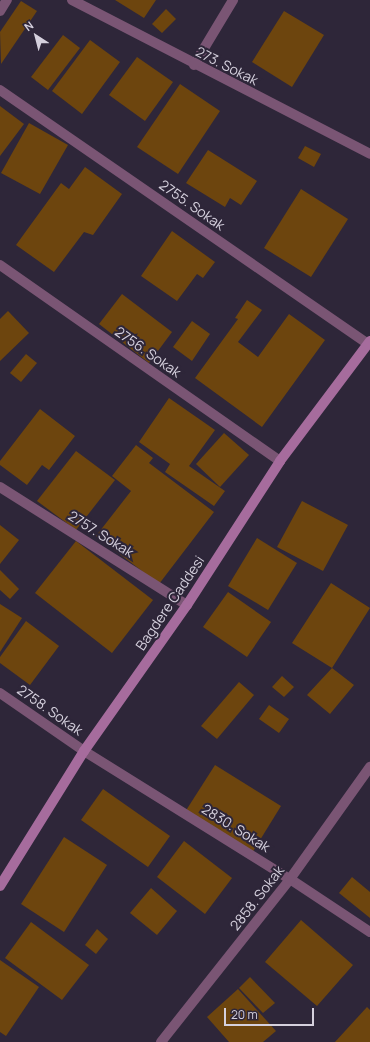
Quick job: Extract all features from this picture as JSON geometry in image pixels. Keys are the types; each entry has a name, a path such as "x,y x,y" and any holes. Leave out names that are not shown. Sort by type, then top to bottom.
{"main road":[{"name":"Bagdere Caddesi","path":"0,886 84,751 187,605 280,461 369,342"}],"street":[{"path":"0,11 7,0"},
{"name":"273. Sokak","path":"72,0 194,65 370,154"},
{"path":"194,65 233,0"},
{"name":"2755. Sokak","path":"0,90 369,342"},
{"name":"2756. Sokak","path":"0,265 280,461"},
{"name":"2757. Sokak","path":"0,487 187,605"},
{"name":"2758. Sokak","path":"0,693 84,751"},
{"name":"2830. Sokak","path":"84,751 290,879 370,932"},
{"name":"2858. Sokak","path":"162,1042 290,879 370,767"}],"building":[{"path":"115,0 156,0 144,18"},
{"path":"21,1 37,11 1,64 0,32"},
{"path":"166,9 176,19 162,33 152,24"},
{"path":"284,11 324,35 292,87 252,62"},
{"path":"63,35 80,48 48,90 31,77"},
{"path":"90,40 120,62 82,114 52,91"},
{"path":"137,57 173,82 145,121 109,95"},
{"path":"180,84 220,111 178,174 137,147"},
{"path":"0,106 24,124 0,156"},
{"path":"29,123 68,145 40,194 1,173"},
{"path":"305,146 321,154 314,167 298,158"},
{"path":"208,150 257,181 241,205 230,198 225,207 186,183"},
{"path":"85,167 122,194 93,235 84,232 54,272 16,245 61,183 69,189"},
{"path":"301,189 348,219 311,277 264,248"},
{"path":"172,231 215,262 203,278 197,274 177,301 141,276"},
{"path":"122,294 172,332 149,363 99,324"},
{"path":"247,300 262,310 238,342 258,357 289,314 325,340 262,427 195,378 238,319 235,318"},
{"path":"8,311 29,333 0,361 0,319"},
{"path":"192,321 210,334 192,361 173,347"},
{"path":"26,354 37,363 21,382 10,373"},
{"path":"169,398 215,430 189,466 225,491 214,506 165,472 170,464 139,442"},
{"path":"40,409 75,436 49,470 42,465 27,485 0,465 0,461"},
{"path":"224,433 249,455 220,487 196,464"},
{"path":"136,445 153,458 149,463 214,512 159,584 96,536 131,491 112,476"},
{"path":"76,451 115,480 76,530 37,501"},
{"path":"302,501 348,525 323,571 277,547"},
{"path":"0,525 19,540 0,564"},
{"path":"257,538 297,563 268,610 228,586"},
{"path":"76,541 153,600 112,653 35,593"},
{"path":"0,570 19,589 10,599 0,590"},
{"path":"331,583 370,608 332,668 292,643"},
{"path":"228,592 271,622 247,657 203,627"},
{"path":"0,604 22,618 0,652"},
{"path":"26,621 59,646 30,685 0,663 0,657"},
{"path":"332,668 354,685 330,714 307,695"},
{"path":"282,676 294,687 284,697 272,687"},
{"path":"239,682 254,695 217,739 201,726"},
{"path":"269,705 289,719 279,733 259,719"},
{"path":"215,765 281,806 252,853 185,812"},
{"path":"103,789 170,836 148,867 81,820"},
{"path":"64,837 107,865 64,932 21,904"},
{"path":"184,841 232,878 205,914 157,877"},
{"path":"352,877 370,892 370,918 339,893"},
{"path":"151,888 177,911 157,935 130,913"},
{"path":"301,920 353,965 317,1006 265,962"},
{"path":"31,922 89,965 62,1000 5,958"},
{"path":"97,929 108,939 96,954 85,945"},
{"path":"0,960 39,987 6,1036 0,1032"},
{"path":"250,977 275,1003 263,1013 239,988"},
{"path":"238,989 276,1031 263,1042 229,1042 207,1017"},
{"path":"367,1007 370,1010 370,1042 335,1042"}]}
